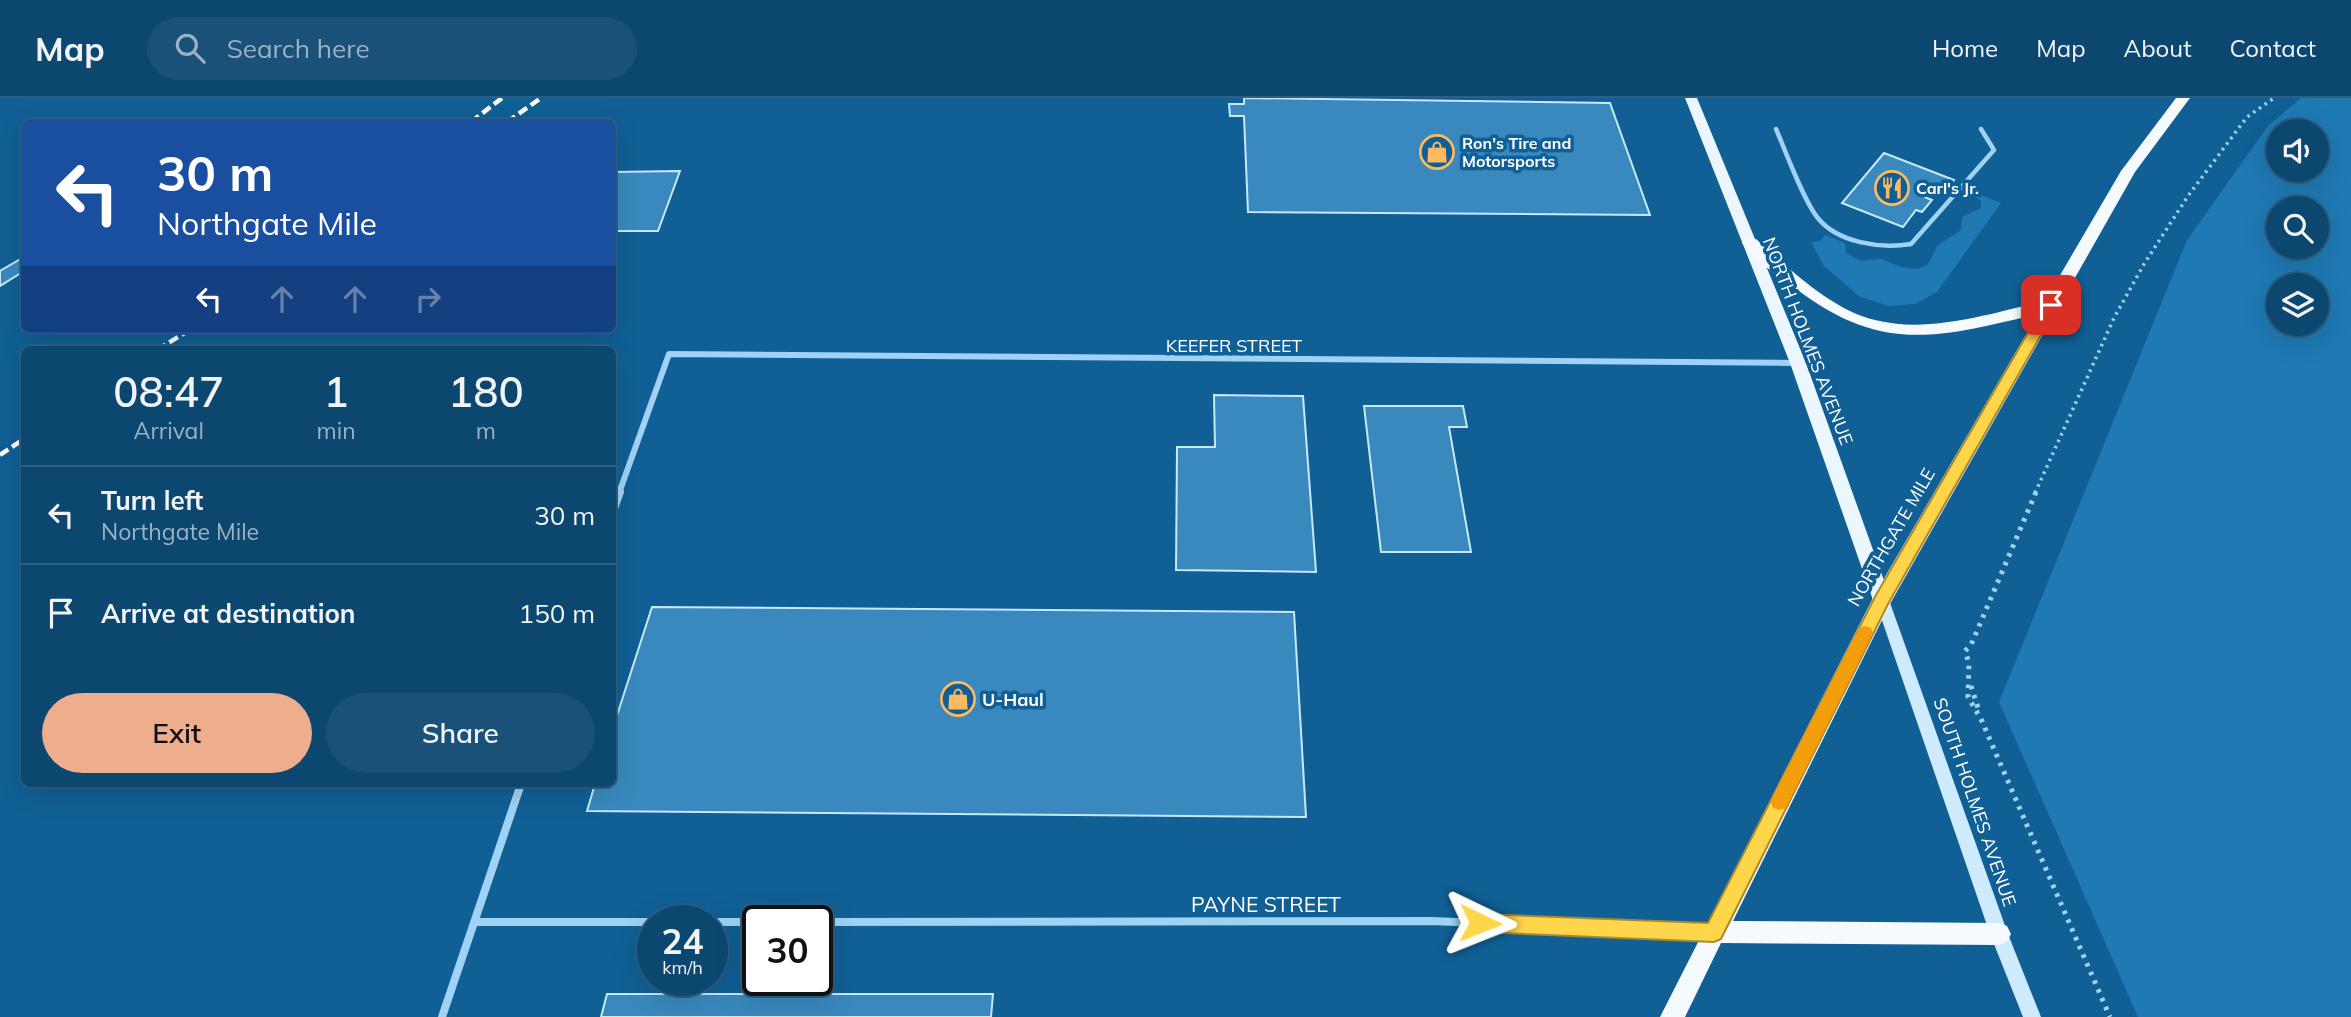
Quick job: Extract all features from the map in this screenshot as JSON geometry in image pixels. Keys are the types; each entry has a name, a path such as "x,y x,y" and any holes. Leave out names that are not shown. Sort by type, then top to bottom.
{"highway":[{"name":"NORTHGATE MILE","path":"1672,1017 1882,600 2128,171 2183,98"},
{"path":"1750,243 1791,279 1854,318 1875,326 1912,330 1977,322 2051,305"},
{"path":"1714,932 1999,934"}],"main road":[{"name":"NORTH HOLMES AVENUE","path":"1691,98 1798,363 1882,600"},
{"name":"SOUTH HOLMES AVENUE","path":"1882,600 1999,934 2032,1017"}],"street":[{"name":"KEEFER STREET","path":"616,503 669,354 1798,363"},
{"path":"442,1017 520,787"},
{"name":"PAYNE STREET","path":"833,922 1431,921 1714,932"},
{"path":"475,922 637,922"}],"lane":[{"path":"1776,128 1815,215 1826,227 1840,235 1891,247 1911,244 1994,150 1981,129"}],"path":[{"path":"2110,1017 1981,719 1970,682 1970,645 2114,318 2144,264 2188,195 2246,117 2274,98"}],"shaded area":[{"path":"2301,98 2351,98 2351,1017 2138,1017 1999,702 2187,240 2266,129 2266,182 2329,182 2329,119 2276,119"},
{"path":"1971,191 2001,203 1937,292 1915,304 1889,306 1860,297 1824,266 1811,242 1820,241 1825,235 1845,243 1846,253 1861,261 1881,259 1904,268 1918,269 1928,264 1938,245 1961,230 1962,217 1981,208 1981,201 1968,193"}],"building":[{"name":"Ron's Tire and Motorsports","path":"1244,98 1610,103 1650,215 1248,212 1244,116 1230,116 1229,104 1244,104"},
{"path":"1884,153 1954,180 1943,194 1928,188 1922,196 1932,200 1922,212 1916,210 1903,227 1842,203"},
{"path":"680,171 658,231 616,231 616,172"},
{"path":"21,259 21,273 0,286 0,271"},
{"path":"1214,395 1303,396 1316,572 1176,570 1177,447 1215,447"},
{"path":"1364,406 1463,406 1467,427 1449,427 1471,552 1381,552"},
{"path":"652,607 1294,612 1306,817 587,811 594,787 616,787 616,719"},
{"path":"607,994 993,994 991,1017 601,1017"}],"railway":[{"path":"475,119 502,98"},
{"path":"511,119 541,98"},
{"path":"163,346 185,333"},
{"path":"0,455 21,441"}],"slow traffic":[{"path":"1780,802 1865,633"}],"place":[{"name":"Ron's Tire and Motorsports","path":"1437,152"},
{"name":"Carl's Jr.","path":"1892,188"},
{"name":"U-Haul","path":"958,699"}],"route":[{"path":"1480,923 1714,932 1882,600 2051,305"}]}
